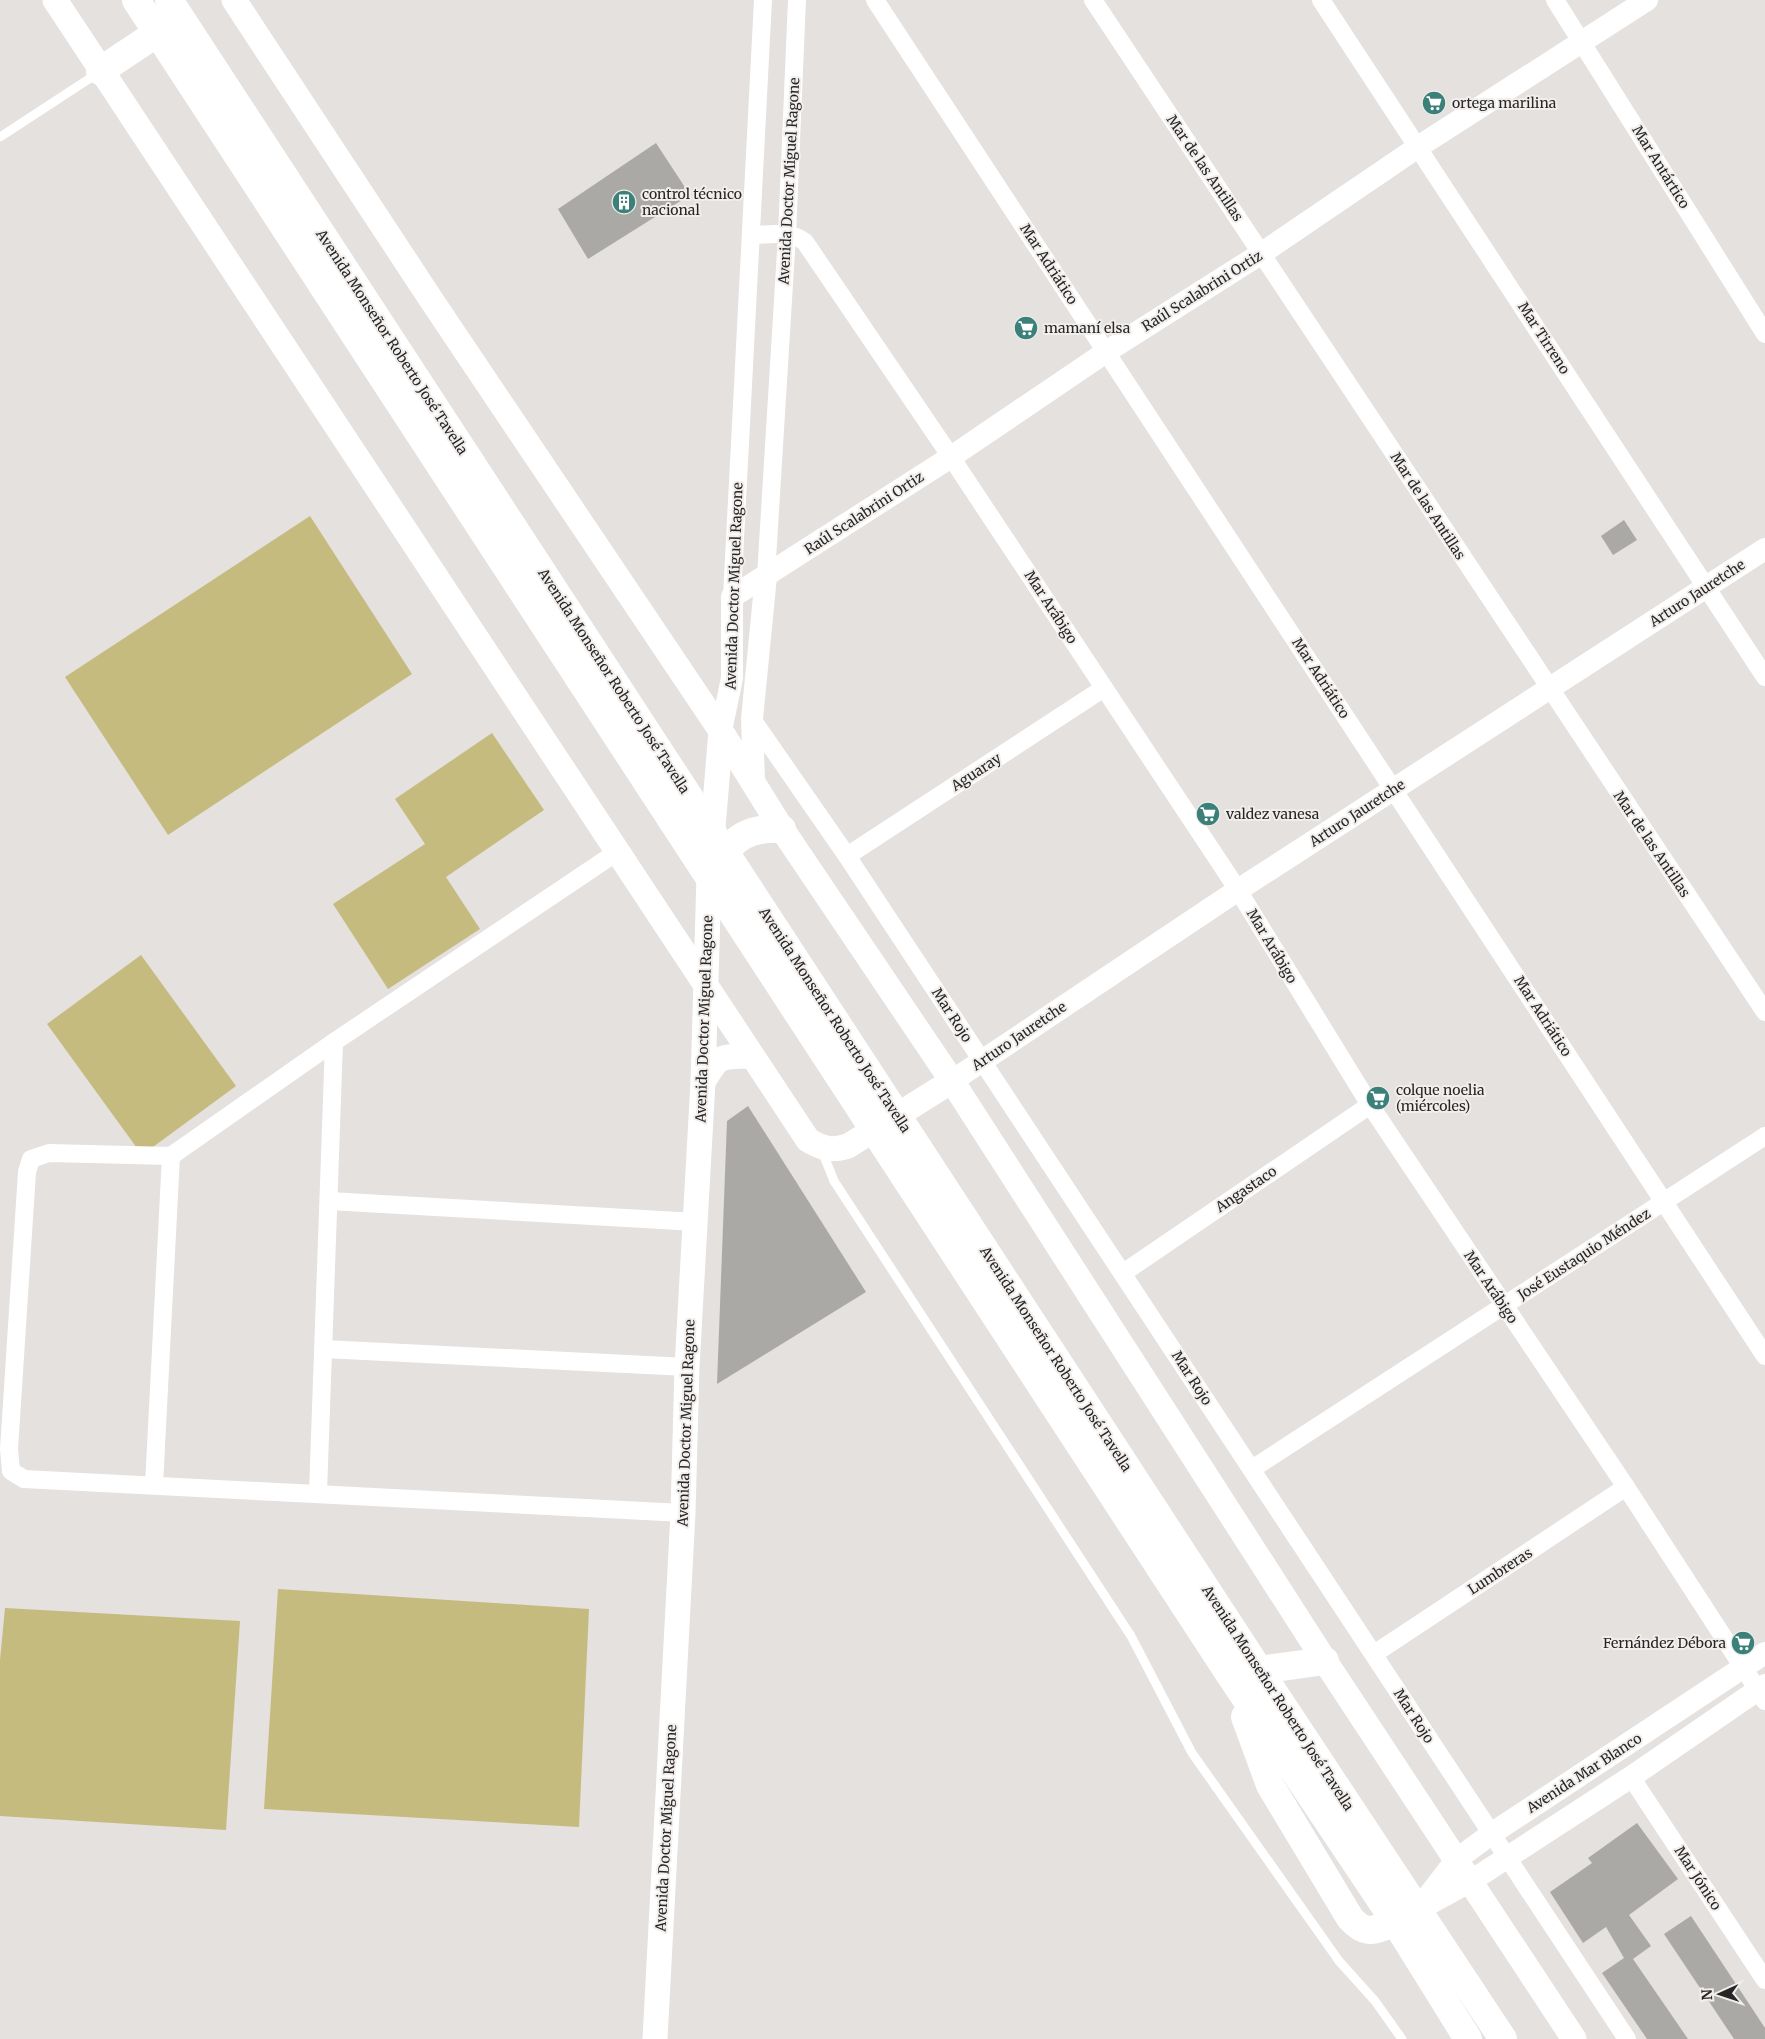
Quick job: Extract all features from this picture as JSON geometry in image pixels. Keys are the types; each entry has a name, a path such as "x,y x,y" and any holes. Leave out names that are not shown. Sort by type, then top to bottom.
{"highway":[{"name":"Avenida Monseñor Roberto José Tavella","path":"136,0 1230,1676 1407,1916 1503,2039"},
{"name":"Avenida Monseñor Roberto José Tavella","path":"170,0 1259,1670 1407,1916 1468,2039"},
{"path":"100,71 157,33"},
{"path":"709,876 718,840 735,841 752,831 766,828 782,829"},
{"path":"1259,1670 1325,1661"},
{"path":"1230,1676 1270,1785 1350,1918 1359,1928 1368,1931 1407,1916"}],"main road":[{"path":"55,0 100,71 808,1140 821,1148 833,1150 848,1146 952,1081"},
{"path":"234,0 424,290 721,731 754,781 782,829 952,1081 1325,1661 1574,2039"},
{"name":"Avenida Doctor Miguel Ragone","path":"718,840 721,731"},
{"name":"Avenida Doctor Miguel Ragone","path":"655,2039 683,1514 686,1367 704,1082 709,876"},
{"path":"704,1082 716,1061 727,1057 752,1056"}],"street":[{"name":"Avenida Doctor Miguel Ragone","path":"721,731 732,678 732,598 763,0"},
{"name":"Avenida Doctor Miguel Ragone","path":"754,781 752,719 766,576 787,234 797,0"},
{"name":"Mar Adriático","path":"875,0 1765,1356"},
{"name":"Mar de las Antillas","path":"1093,0 1262,253 1549,690 1765,1012"},
{"name":"Mar Tirreno","path":"1321,0 1765,677"},
{"name":"Mar Antártico","path":"1555,0 1583,41 1765,334"},
{"name":"Raúl Scalabrini Ortiz","path":"732,598 952,457 1106,352 1262,253 1418,146 1647,0"},
{"path":"751,235 787,234"},
{"name":"Mar Arábigo","path":"787,234 799,237 805,242 952,457 1238,890 1370,1105 1744,1667 1763,1692"},
{"name":"Arturo Jauretche","path":"952,1081 1238,890 1765,549"},
{"name":"Aguaray","path":"847,856 1104,688"},
{"name":"Mar Rojo","path":"752,719 847,856 983,1061 1374,1654 1506,1858 1627,2039"},
{"path":"617,852 334,1042 171,1156 49,1153 31,1159 27,1172 9,1450 10,1471 24,1479 154,1484 683,1514"},
{"path":"318,1494 330,1201 334,1042"},
{"name":"Angastaco","path":"1123,1273 1370,1105"},
{"name":"José Eustaquio Méndez","path":"1252,1469 1765,1136"},
{"path":"154,1484 171,1156"},
{"path":"330,1201 696,1222"},
{"path":"324,1349 686,1367"},
{"name":"Lumbreras","path":"1374,1654 1626,1487"},
{"name":"Avenida Mar Blanco","path":"1407,1916 1456,1860 1491,1834 1765,1653"},
{"name":"Avenida Mar Blanco","path":"1407,1916 1471,1882 1763,1692"},
{"name":"Mar Jónico","path":"1631,1777 1765,1980"}],"lane":[{"path":"0,137 100,71"},
{"path":"821,1148 834,1181 1130,1636 1192,1753 1339,1961 1375,2001 1402,2039"}],"shaded area":[{"path":"310,516 412,674 168,835 65,677"},
{"path":"492,733 544,810 446,877 480,929 388,989 333,904 425,844 395,799"},
{"path":"141,955 236,1086 142,1155 47,1024"},
{"path":"278,1589 589,1609 579,1827 264,1809"},
{"path":"5,1608 240,1621 226,1830 0,1816 0,1660"}],"building":[{"name":"control técnico nacional","path":"656,143 690,195 588,259 558,209"},
{"path":"1624,520 1637,540 1613,555 1601,536"},
{"path":"748,1106 866,1292 717,1384 727,1121"},
{"path":"1637,1823 1678,1879 1629,1915 1651,1946 1633,1959 1688,2039 1647,2039 1602,1973 1624,1958 1606,1927 1583,1943 1550,1892 1592,1863 1588,1858"},
{"path":"1691,1916 1765,2028 1765,2039 1734,2039 1664,1934"}],"place":[{"name":"ortega marilina","path":"1434,103"},
{"name":"control técnico nacional","path":"624,202"},
{"name":"mamaní elsa","path":"1026,328"},
{"name":"valdez vanesa","path":"1208,814"},
{"name":"colque noelia (miércoles)","path":"1378,1098"},
{"name":"Fernández Débora","path":"1743,1643"}]}
